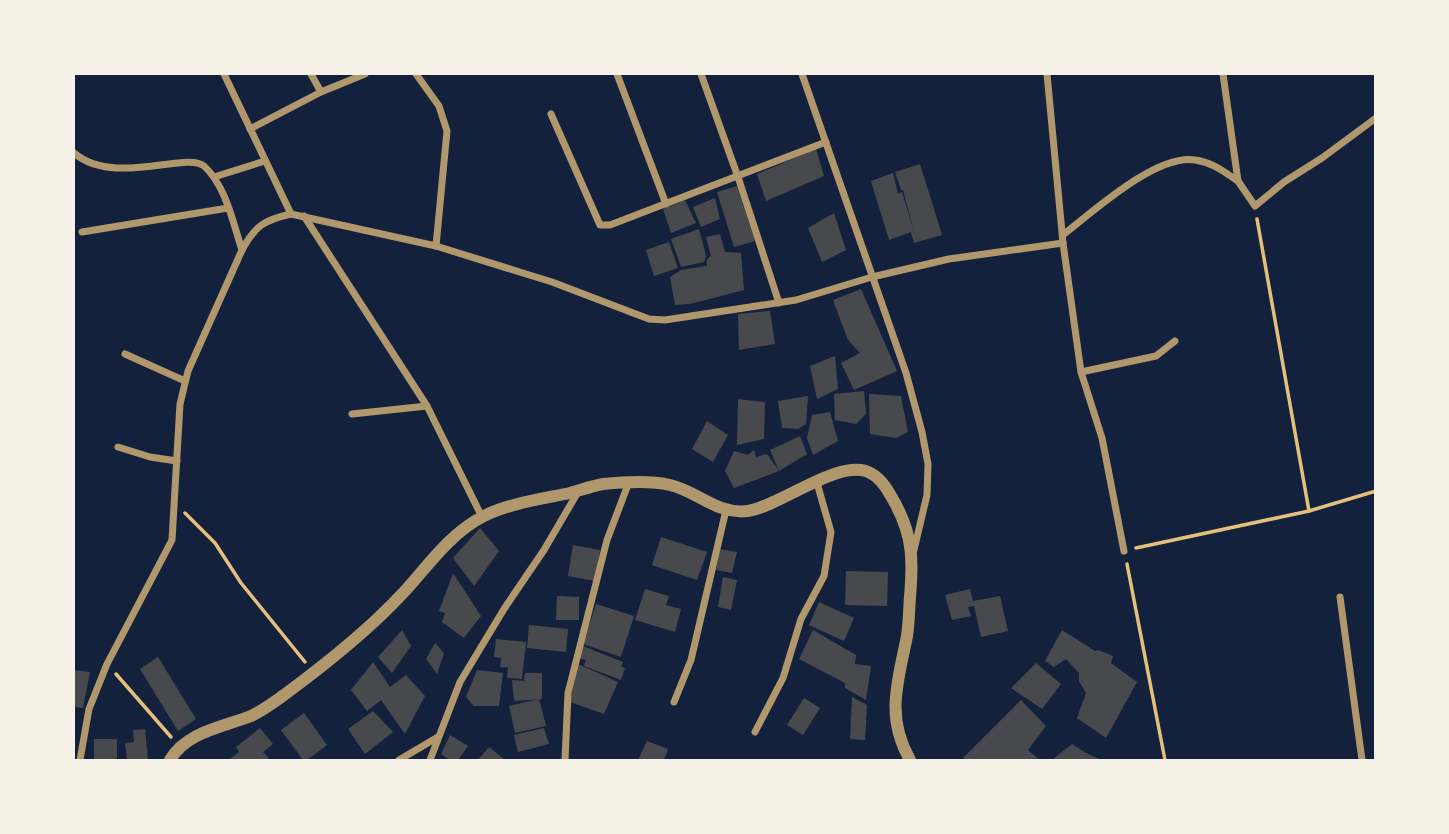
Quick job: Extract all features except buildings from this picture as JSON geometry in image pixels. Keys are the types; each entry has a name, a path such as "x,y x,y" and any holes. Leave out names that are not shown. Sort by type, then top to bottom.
{"street":[{"path":"224,74 291,214"},
{"path":"312,74 321,92"},
{"path":"250,130 321,92 365,74"},
{"path":"416,74 439,106 447,131 436,246"},
{"path":"617,74 666,204"},
{"path":"701,74 779,303"},
{"path":"1047,74 1063,243 1082,372 1102,438 1124,551"},
{"path":"1223,74 1238,181"},
{"path":"804,75 906,373 928,464 927,495 913,555 908,632 895,695 895,722 910,761"},
{"path":"551,114 600,225 610,226 826,142"},
{"path":"1063,234 1153,169 1192,159 1212,164 1238,181 1255,206 1284,181 1322,158 1376,118"},
{"path":"74,153 84,162 113,169 157,167 188,161 201,163 214,177 242,250"},
{"path":"214,177 265,161"},
{"path":"82,232 228,208"},
{"path":"80,761 89,709 107,664 172,540 180,404 188,371 242,250 250,234 260,224 291,214 436,246 551,282 649,319 665,320 796,300 872,277 949,259 1063,243"},
{"path":"304,216 427,406 482,516"},
{"path":"1082,372 1156,356 1175,341"},
{"path":"125,354 186,381"},
{"path":"352,414 427,406"},
{"path":"118,447 150,457 177,461"},
{"path":"170,761 180,746 225,723 252,715 283,696 354,640 403,593 429,561 454,537 482,516 507,507 599,484 629,482 668,484 726,510 744,512 766,508 842,471 858,469 873,474 888,491 904,520 913,555"},
{"path":"565,761 568,693 607,540 629,482"},
{"path":"755,732 783,678 801,619 824,576 831,532 817,483"},
{"path":"430,761 460,682 504,608 544,551 578,491"},
{"path":"674,702 691,660 726,510"},
{"path":"1339,597 1362,761"},
{"path":"399,761 439,737"}],"path":[{"path":"1255,206 1308,511"},
{"path":"1165,761 1124,551 1308,511 1376,491"},
{"path":"174,502 215,543 241,583 313,672"},
{"path":"107,664 180,746"}]}
